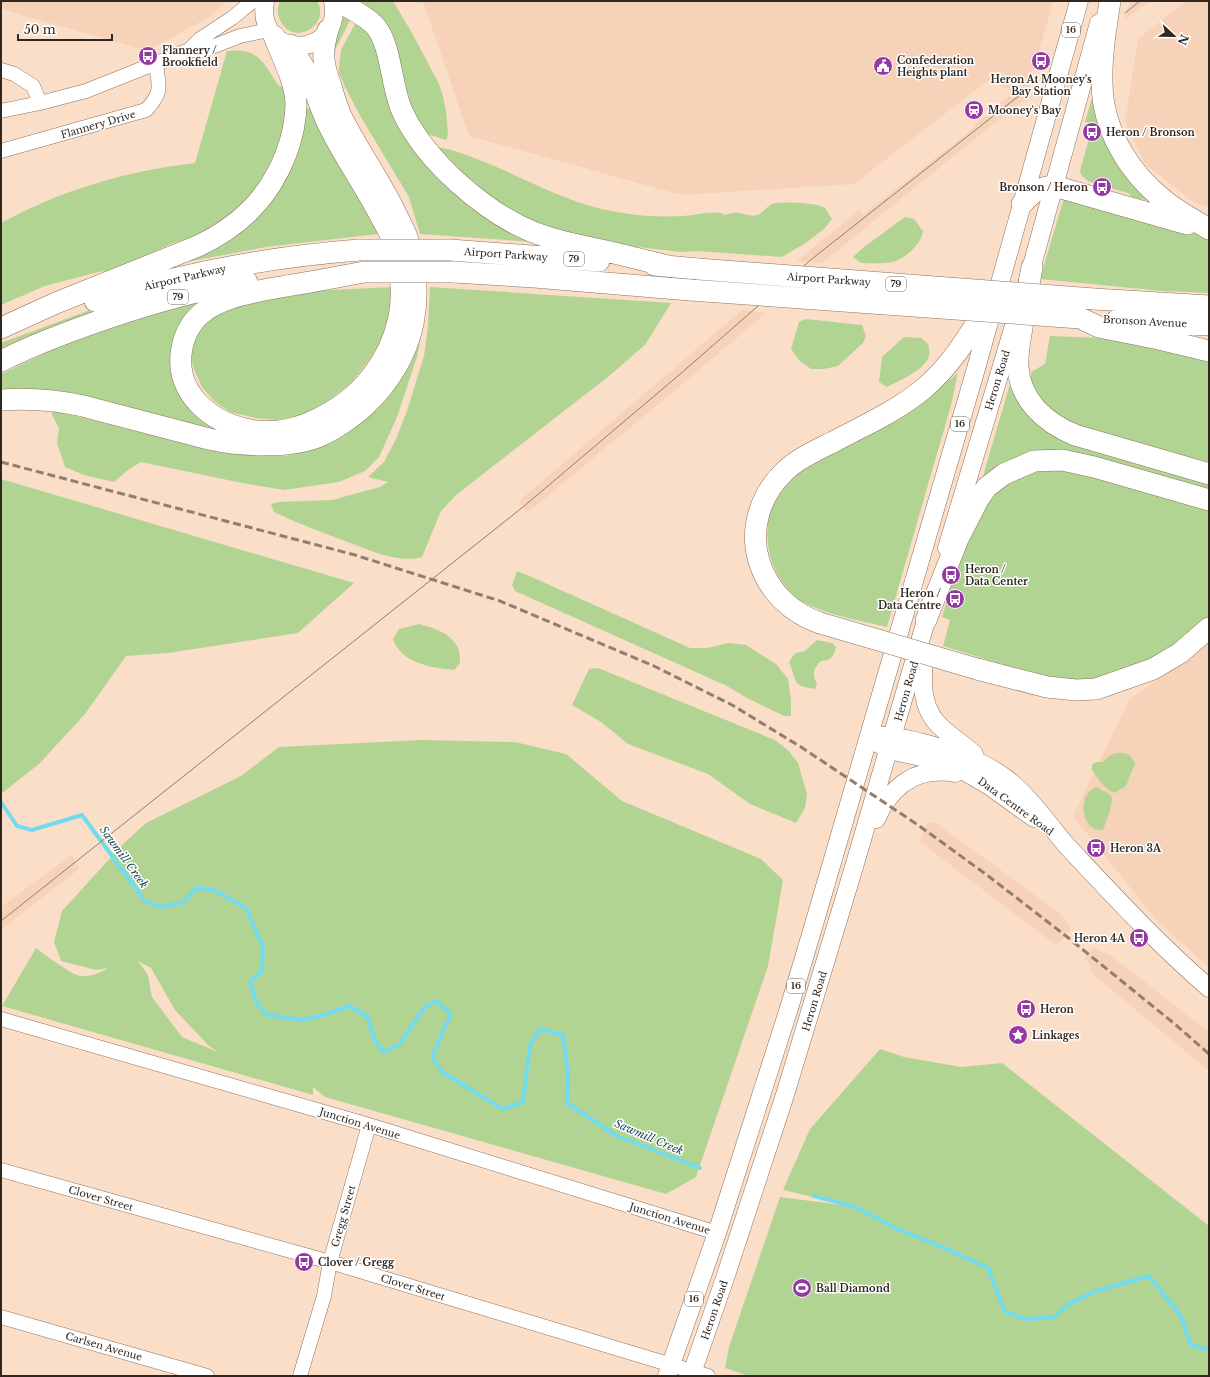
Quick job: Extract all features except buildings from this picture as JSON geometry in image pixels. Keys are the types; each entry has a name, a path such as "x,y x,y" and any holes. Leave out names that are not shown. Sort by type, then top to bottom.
{"highway":[{"path":"339,1 368,19 376,27 383,41 399,105 406,120 426,148 452,177 467,190 505,218 533,232 568,243 668,266"},
{"path":"1110,1 1102,56 1102,83 1104,108 1114,136 1127,162 1147,185 1177,210 1209,229"},
{"path":"1,400 38,400 72,404 209,439 250,445 295,443 322,435 358,413 377,394 394,370 407,343 411,331 417,287 407,236 392,204 342,117 336,101 324,66 326,37 328,30"},
{"path":"278,37 309,75 328,124 372,199 392,237 399,269 401,288 400,314 396,329 383,359 372,376 363,386 340,406 325,415 296,428 270,432 234,425 216,417 204,409 188,390 180,369 180,357 183,342 194,319 206,310 228,299 250,293 364,272"},
{"path":"1,328 56,303 198,246 218,236 237,223 259,201 276,178 283,162 289,146 296,104 293,86 278,37"},
{"path":"1022,204 1036,190 1043,187 1054,186 1209,229"},
{"name":"Airport Parkway","path":"1,336 72,308 136,288 192,274 268,260 359,250 450,250 1094,300"},
{"path":"1032,267 1020,342 1018,366 1022,387 1026,396 1039,412 1055,425 1075,436 1209,474"},
{"name":"Airport Parkway","path":"1,361 77,328 159,301 243,282 317,273 454,272 1080,318"},
{"path":"998,287 973,329 948,366 927,385 891,412 796,462 776,480 762,502 755,530 755,544 762,571 768,583 785,603 807,619 977,669 1047,687 1076,690 1096,689 1153,669 1180,653 1209,628"},
{"name":"Bronson Avenue","path":"1094,300 1209,306"},
{"path":"1080,318 1099,327 1209,351"},
{"name":"Bronson Avenue","path":"1080,318 1209,325"},
{"path":"926,620 958,539 979,498 987,487 1004,474 1034,461 1062,460 1094,466 1209,500"}],"main road":[{"path":"265,1 264,16 278,37 305,45 322,37 328,30 332,22 334,12 333,1"},
{"name":"16","path":"669,1371 717,1233 790,1005 975,372 1079,1"},
{"name":"Heron Road","path":"697,1375 725,1278 782,1105 854,868 960,502 1032,267 1106,1"},
{"path":"926,620 922,686 928,710 942,729 993,770"},
{"name":"Data Centre Road","path":"869,737 891,743 977,777 1059,837"},
{"name":"Data Centre Road","path":"891,743 954,752 972,758 993,770 1015,786 1059,837 1137,922 1209,988"},
{"path":"854,868 880,810 888,797 905,782 915,777 932,772 948,772 977,777"}],"street":[{"path":"1,111 86,91 189,50 200,39 232,18 253,1"},
{"path":"189,50 204,50 240,36 278,37"},
{"name":"Flannery Drive","path":"1,151 146,110 156,99 158,93 159,87 156,64"},
{"path":"1,70 14,74 33,86 40,103"},
{"name":"Junction Avenue","path":"1,1019 369,1125 717,1233"},
{"name":"Gregg Street","path":"300,1376 324,1296 330,1262 369,1125"},
{"name":"Clover Street","path":"1,1170 330,1262 669,1371 697,1375"},
{"name":"Carlsen Avenue","path":"1,1317 207,1376"}],"shaded area":[{"path":"1,1 227,1 209,17 148,51 1,9"},
{"path":"418,1 1053,1 1036,62 1029,78 1011,91 990,79 854,184 681,195 469,136 424,4"},
{"path":"1130,1 1150,1 1124,21"},
{"path":"1186,1 1209,1 1209,207 1193,202 1145,164 1125,122 1138,39"},
{"path":"1032,78 1026,99 822,263 797,261 859,210 863,215 975,127 974,125"},
{"path":"742,310 766,313 527,513 519,501"},
{"path":"1209,642 1209,967 1158,922 1073,816 1129,700"},
{"path":"927,822 936,823 1058,912 1071,928 1063,939 1056,945 920,842"},
{"path":"71,855 80,868 1,930 1,907"},
{"path":"1093,948 1110,955 1209,1032 1209,1071 1095,976 1085,958"}],"green space":[{"path":"280,1 317,1 320,10 319,18 315,25 309,30 294,32 287,29 279,17 278,6"},
{"path":"365,1 393,1 412,33 439,84 442,93 446,110 448,135 446,140 427,134 414,116 377,14 364,4"},
{"path":"342,12 353,15 336,48 333,63 328,51"},
{"path":"358,18 370,27 400,124 533,242 420,234 409,197 362,119 339,73 341,50"},
{"path":"227,51 249,52 255,55 268,69 278,85 282,87 287,85 290,114 279,147 256,189 234,212 201,234 171,244 114,270 98,272 45,286 1,305 1,223 47,201 95,184 144,171 195,163"},
{"path":"1096,84 1148,197 1146,200 1132,197 1128,193 1107,187 1107,183 1100,181 1099,185 1093,183 1085,179 1081,174 1080,171 1093,124 1085,122"},
{"path":"314,107 378,234 266,247 181,263 247,224 301,110"},
{"path":"437,147 452,150 477,159 570,199 620,213 683,216 712,212 722,213 724,215 737,213 752,216 760,214 772,204 791,203 821,206 825,208 832,219 825,228 807,242 782,257 697,251 681,252 613,244 536,224 501,205 453,164"},
{"path":"1067,198 1073,198 1209,237 1209,293 1162,291 1040,279 1063,201"},
{"path":"905,217 914,219 923,231 921,238 915,247 901,259 885,263 861,263 853,257 864,247"},
{"path":"393,287 391,308 382,340 369,360 350,384 324,404 302,415 276,420 256,418 230,412 214,401 202,387 193,367 191,356 193,339 210,316 241,303 311,291"},
{"path":"430,287 671,303 645,345 609,376 456,495 441,511 422,557 403,559 383,555 318,531 274,512 271,504 278,502 332,500 380,487 388,482 368,477 384,462 396,439 407,411 424,356 428,327"},
{"path":"200,301 181,387 266,440 1,393 1,374 60,346 165,310"},
{"path":"90,310 92,314 1,352 1,343"},
{"path":"806,319 862,325 866,336 863,343 838,366 824,369 811,369 799,360 791,349 799,322"},
{"path":"423,324 417,357 397,417 379,457 365,471 339,482 284,490 242,483 141,462 128,470 114,482 84,475 65,467 57,443 59,428 52,415 52,410 191,445 238,455 286,456 320,446 350,431 380,406 398,383"},
{"path":"1050,336 1100,338 1133,342 1209,358 1209,468 1072,427 1050,415 1031,383 1031,372 1045,364"},
{"path":"904,337 921,338 928,344 929,356 927,361 917,370 887,387 879,382 882,357"},
{"path":"958,373 951,405 887,627 826,612 804,603 795,597 775,570 769,550 767,529 771,508 779,493 801,471 936,391"},
{"path":"1012,377 1023,403 1209,481 1209,494 1084,458 985,478 983,476"},
{"path":"1079,469 1209,506 1209,619 1175,650 1100,680 1057,679 1024,671 943,646 950,620 942,617 964,543 991,497 1022,472"},
{"path":"1,479 354,583 298,633 168,653 126,656 85,714 39,764 1,794"},
{"path":"517,571 690,648 707,648 729,643 746,645 776,664 788,679 791,699 791,716 784,716 747,698 727,686 515,591 512,585"},
{"path":"419,624 442,632 451,638 455,643 459,651 460,663 454,670 436,668 418,663 403,654 397,647 393,639 399,629"},
{"path":"817,640 832,643 836,647 832,657 821,661 815,669 814,677 817,684 815,689 807,688 796,682 789,662 795,653 805,651"},
{"path":"598,668 775,740 788,750 798,763 807,794 805,808 796,823 750,804 708,774 628,744 601,722 572,705 589,669"},
{"path":"422,740 515,742 566,754 622,801 761,859 783,880 768,966 696,1177 666,1194 325,1097 313,1087 313,1095 2,1006 36,948 58,964 77,975 91,975 108,968 96,970 61,961 54,942 62,911 124,843 146,823 241,776 279,747","holes":["138,961 151,968 175,1010 208,1045 218,1052 182,1037 152,997 148,975"]},
{"path":"1116,753 1127,754 1135,763 1126,786 1114,793 1107,789 1099,780 1092,770 1092,765 1096,762 1103,762 1109,756"},
{"path":"1097,787 1110,795 1112,799 1111,807 1103,830 1096,829 1090,825 1084,812 1086,797 1090,791"},
{"path":"880,1049 904,1057 961,1067 1002,1063 1209,1226 1209,1376 749,1376 725,1368 729,1347 780,1197 850,1206 783,1190 810,1129"}],"waterway":[{"name":"Sawmill Creek","path":"1,802 17,826 32,830 82,815 145,901 161,907 184,902 196,888 214,890 246,908 263,947 262,971 250,982 256,1002 267,1015 303,1020 324,1015 349,1006 367,1016 375,1041 384,1052 399,1045 424,1008 436,1001 451,1014 432,1056 442,1072 503,1109 523,1102 530,1045 540,1029 563,1035 568,1074 567,1103 617,1136 700,1168"},
{"name":"Sawmill Creek","path":"814,1196 856,1207 895,1228 947,1249 988,1268 1005,1312 1025,1319 1054,1317 1069,1304 1096,1291 1149,1276 1181,1316 1191,1345 1209,1350"}],"tram line":[{"path":"1125,13 1140,1"},
{"path":"1,921 523,507 679,375 813,258 1025,91"}],"railway":[{"path":"1,462 355,555 500,601 654,666 732,705 801,747 918,825 987,875 1066,936 1176,1025 1209,1054"}],"place":[{"name":"Flannery / Brookfield","path":"148,56"},
{"name":"Heron At Mooney's Bay Station","path":"1041,61"},
{"name":"Confederation Heights plant","path":"883,66"},
{"name":"Mooney's Bay","path":"974,110"},
{"name":"Heron / Bronson","path":"1092,132"},
{"name":"Bronson / Heron","path":"1102,187"},
{"name":"Heron / Data Center","path":"951,575"},
{"name":"Heron / Data Centre","path":"955,599"},
{"name":"Heron 3A","path":"1096,848"},
{"name":"Heron 4A","path":"1139,938"},
{"name":"Heron","path":"1026,1009"},
{"name":"Linkages","path":"1018,1035"},
{"name":"Clover / Gregg","path":"304,1262"},
{"name":"Ball Diamond","path":"802,1288"}]}
